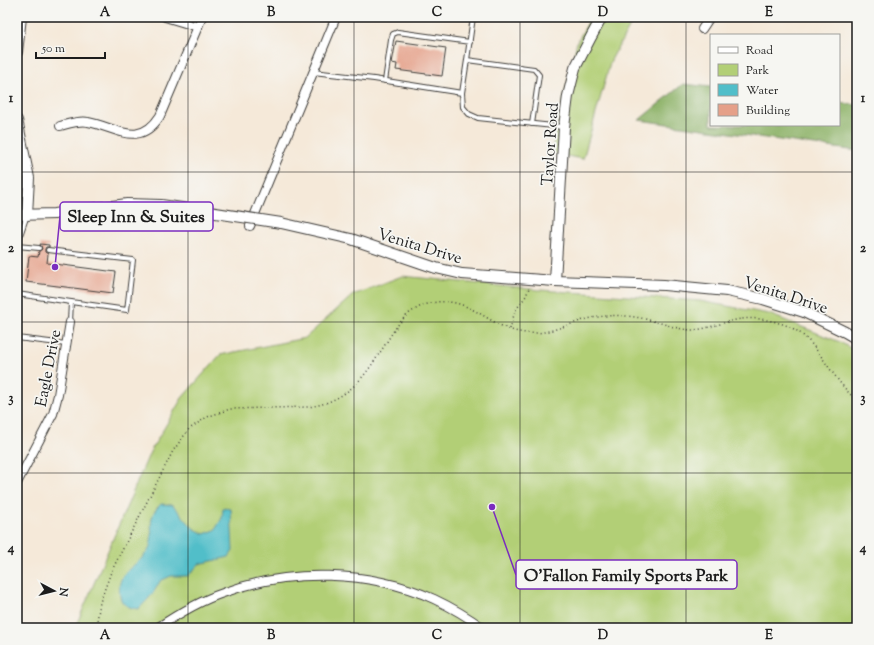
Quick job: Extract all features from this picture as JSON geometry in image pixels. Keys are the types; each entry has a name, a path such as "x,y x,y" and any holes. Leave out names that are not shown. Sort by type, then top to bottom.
{"street":[{"path":"17,52 22,17"},
{"path":"165,17 198,27"},
{"path":"60,126 86,121 130,134 139,134 156,124 202,17"},
{"path":"250,226 336,17"},
{"name":"Taylor Road","path":"555,280 564,128 568,96 575,68 602,17"},
{"path":"702,29 710,17"},
{"path":"17,120 28,178 22,215"},
{"name":"Venita Drive","path":"22,215 54,214 127,204 161,205 196,210 281,223 332,234 430,266 462,274 664,285 727,291 763,299 804,312 857,339"},
{"name":"Eagle Drive","path":"17,483 53,414 58,395 70,322"},
{"path":"156,628 196,604 223,593 264,581 307,576 342,577 369,580 410,590 456,610 484,628"}],"lane":[{"path":"474,17 462,93 463,107 469,114 478,118 564,128"},
{"path":"385,81 393,34 398,32 470,42"},
{"path":"468,60 534,69 539,75 532,124"},
{"path":"313,72 462,93"},
{"path":"22,215 17,245 39,248"},
{"path":"17,294 127,310 133,260 48,250"},
{"path":"70,322 71,302"},
{"path":"17,338 66,344"}],"path":[{"path":"510,329 515,311 529,291 530,287"},
{"path":"96,628 100,602 110,572 173,451 189,429 207,417 230,409 320,405 338,398 350,390 362,378 403,318 416,308 430,303 445,301 457,303 468,307 499,325 526,333 554,330 598,317 609,316 638,317 673,327 694,330 734,320 747,318 762,319 788,326 811,342 840,383 857,401"}],"green space":[{"path":"591,17 635,17 611,60 583,159 551,153 577,42"},
{"path":"683,84 710,87 710,126 840,126 840,103 857,105 857,151 639,120"},
{"path":"402,276 540,290 700,301 769,314 840,342 857,352 857,628 75,628 150,452 182,398 220,355 305,338 353,295"}],"water":[{"path":"161,504 173,505 193,528 204,534 215,530 222,518 223,508 231,509 233,551 229,557 199,564 188,576 171,576 160,581 153,593 142,606 138,609 132,608 126,606 122,602 119,589 120,582 125,573 149,550 153,515"}],"building":[{"path":"396,41 446,48 442,76 396,70 397,64 392,63"},
{"path":"40,244 49,245 49,247 46,247 45,249 45,252 48,254 47,263 116,272 113,293 26,282 29,256 38,257 39,251 42,249"}],"place":[{"name":"Sleep Inn & Suites","path":"55,267"},
{"name":"O'Fallon Family Sports Park","path":"492,507"}]}
